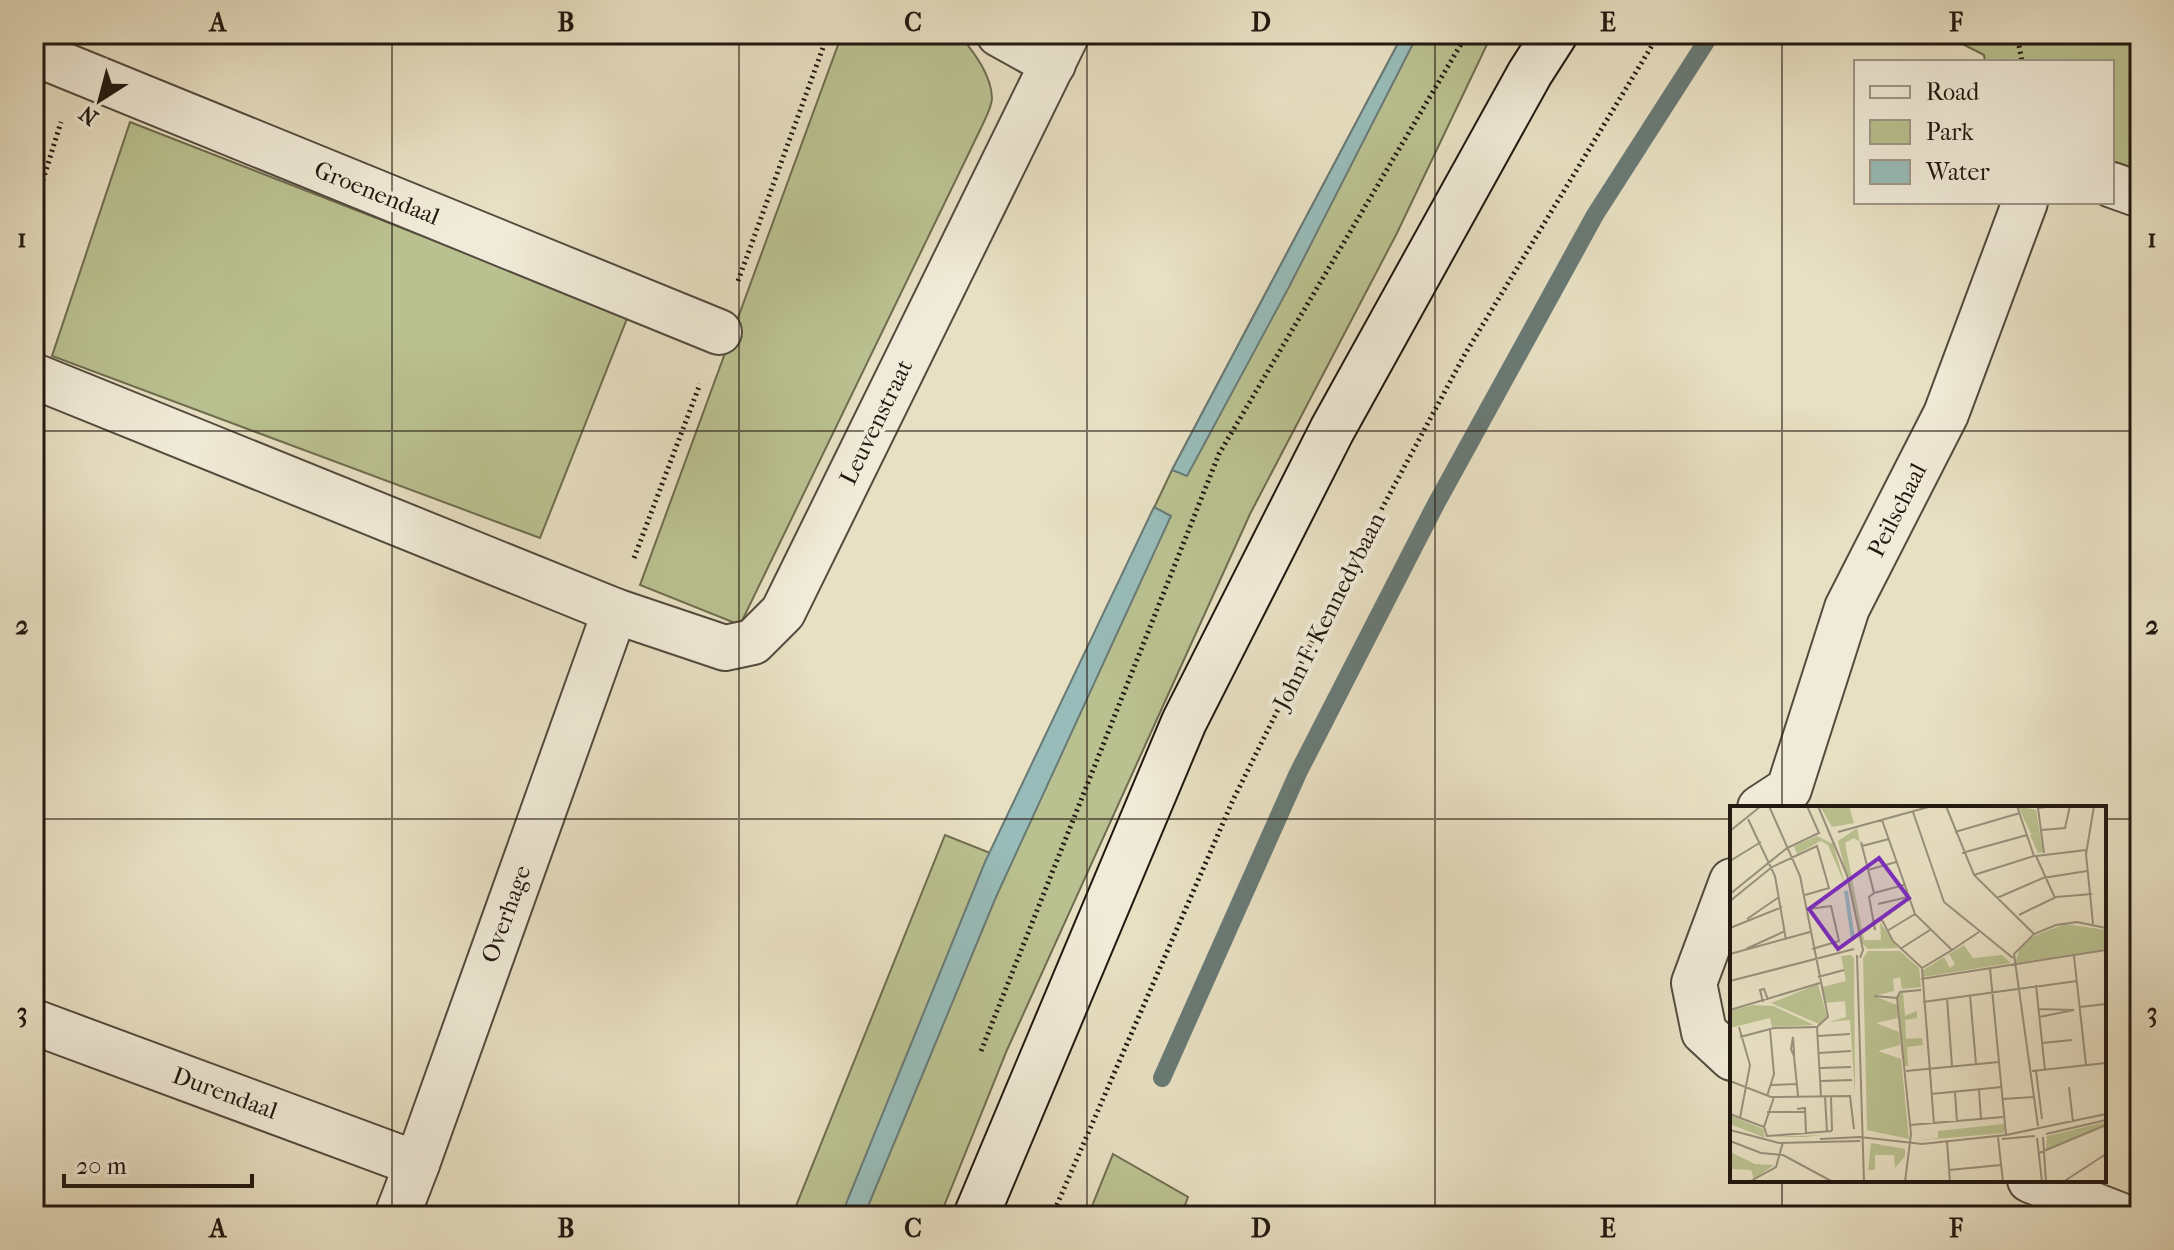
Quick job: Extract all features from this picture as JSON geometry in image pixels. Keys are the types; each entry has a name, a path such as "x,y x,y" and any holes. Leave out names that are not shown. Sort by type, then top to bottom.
{"street":[{"name":"Leuvenstraat","path":"615,611 725,648 753,642 783,612 1060,49 999,34"},
{"path":"976,1216 1184,722 1332,430 1555,34"},
{"name":"Groenendaal","path":"34,53 719,332"},
{"path":"2114,186 2140,195"},
{"name":"Peilschaal","path":"1763,806 1789,789 1847,608 1946,414 2024,204"},
{"path":"34,376 615,611"},
{"name":"Overhage","path":"397,1216 615,611"},
{"path":"1718,1045 1694,983 1730,886"},
{"name":"Durendaal","path":"34,1022 417,1164"},
{"path":"2035,1182 2122,1216"}],"path":[{"path":"615,611 828,34"},
{"path":"979,1055 1219,454 1467,34"},
{"name":"John F. Kennedybaan","path":"1052,1216 1233,800 1330,605 1465,354 1659,34"},
{"path":"2017,34 2022,60"},
{"path":"915,1216 921,1201"}],"green space":[{"path":"842,34 960,35 985,72 992,102 740,625 640,585"},
{"path":"1403,34 1492,34 1397,233 1250,514 1007,1050 940,1216 792,1216 945,835 990,853 1172,470"},
{"path":"1943,34 2140,34 2140,170 2114,162 2114,60 1985,60 1984,55"},
{"path":"130,122 628,316 540,538 52,356"},
{"path":"1113,1154 1188,1197 1181,1216 1088,1216"}],"water":[{"path":"1403,34 1418,34 1289,287 1187,476 1172,470"},
{"path":"1154,507 1171,516 996,897 864,1216 841,1216 985,862"}],"waterway":[{"path":"1162,1078 1298,773 1436,504 1595,215 1711,34"}]}
